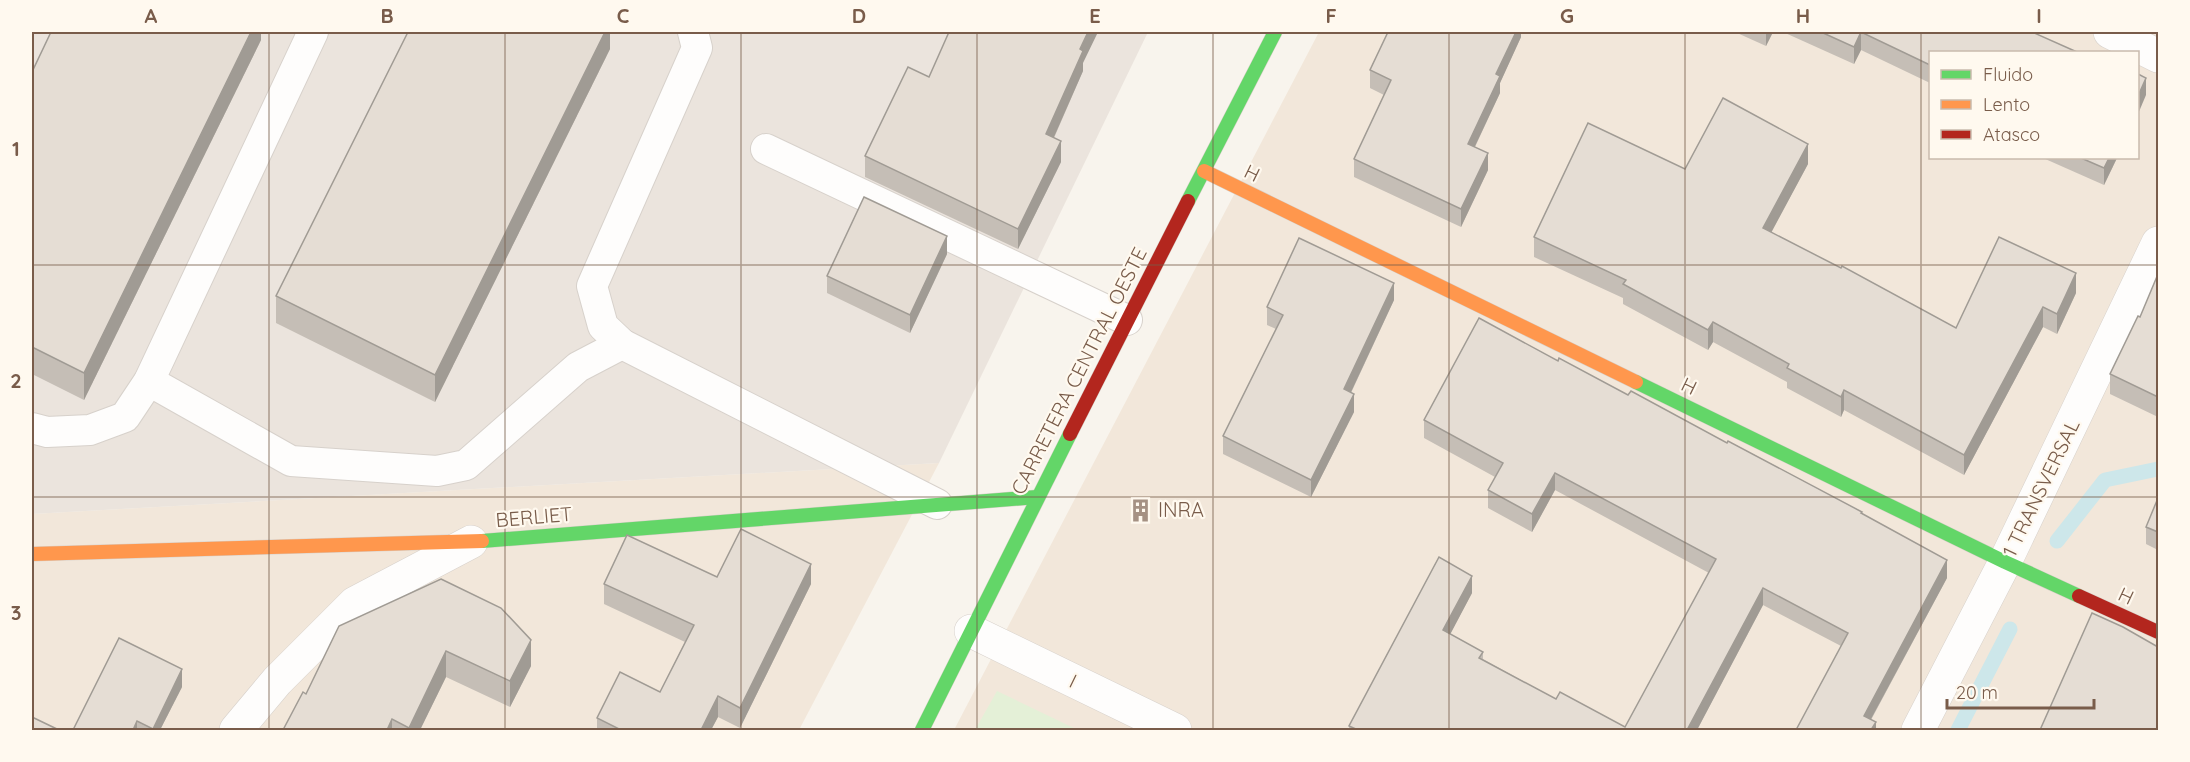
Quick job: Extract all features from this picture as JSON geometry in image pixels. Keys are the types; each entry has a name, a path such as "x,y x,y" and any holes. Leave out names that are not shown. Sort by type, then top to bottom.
{"street":[{"name":"CARRETERA CENTRAL OESTE","path":"922,730 1127,320 1275,32"},
{"path":"2110,32 2158,56"},
{"name":"H","path":"1204,171 2005,562 2158,632"},
{"name":"1 TRANSVERSAL","path":"1918,730 2005,562 2158,243"},
{"name":"BERLIET","path":"32,554 471,542 1038,497"},
{"path":"236,730 277,681 355,603 471,542"},
{"name":"I","path":"970,631 1175,730"}],"lane":[{"path":"32,428 47,432 90,430 125,417 149,381 313,32"},
{"path":"693,32 698,48 592,286 603,326 622,344 938,504"},
{"path":"766,149 1127,320"},
{"path":"149,381 291,461 437,471 466,465 579,367 622,344"}],"shaded area":[{"path":"32,32 1148,32 939,463 32,514"},
{"path":"1319,32 2158,32 2158,730 954,730"},
{"path":"939,463 799,730 32,730 32,514"}],"green space":[{"path":"997,691 1078,730 975,730"}],"building":[{"path":"51,32 251,32 84,373 32,347 32,72"},
{"path":"408,32 605,32 435,375 276,296"},
{"path":"949,32 1088,32 1080,49 1083,51 1046,134 1061,141 1018,229 865,156 908,67 929,77"},
{"path":"1388,32 1516,32 1496,74 1500,76 1468,144 1488,153 1461,209 1354,159 1391,80 1370,70"},
{"path":"1821,32 1861,32 1854,47"},
{"path":"1861,32 2032,32 2075,51 1929,51 1929,65"},
{"path":"2139,74 2146,78 2139,94"},
{"path":"1723,98 1808,144 1763,228 1841,268 1842,266 1956,328 1999,237 2076,273 2057,314 2043,307 1964,455 1844,390 1841,397 1787,368 1789,364 1713,322 1708,330 1623,284 1626,280 1534,237 1588,123 1685,169"},
{"path":"2083,159 2108,159 2104,168"},
{"path":"864,197 947,236 910,315 827,276"},
{"path":"1299,238 1394,283 1344,389 1354,394 1311,480 1223,436 1283,315 1267,307"},
{"path":"2158,274 2158,397 2110,374 2138,316 2140,317"},
{"path":"1479,318 1558,361 1559,358 1628,395 1631,391 1727,443 1728,441 1947,560 1864,716 1876,722 1871,730 1796,730 1848,633 1763,588 1687,730 1358,730 1349,726 1439,557 1472,576 1443,630 1483,652 1479,658 1556,699 1560,692 1625,727 1716,559 1555,473 1532,514 1488,490 1503,463 1424,420"},
{"path":"2158,498 2158,532 2146,527"},
{"path":"741,529 811,564 740,708 718,696 701,730 621,730 597,718 620,672 660,692 694,625 604,584 627,535 717,577"},
{"path":"441,579 501,608 531,640 510,681 446,651 409,728 392,719 387,730 283,730 303,692 306,694 339,626"},
{"path":"2092,613 2158,647 2158,730 2040,730"},
{"path":"119,638 182,669 153,729 137,721 133,730 73,730"},
{"path":"32,717 59,730 32,730"}],"waterway":[{"path":"2057,541 2105,480 2158,469"},
{"path":"1958,730 2010,629"}],"traffic: fast":[{"path":"1188,201 1275,32"},
{"path":"1636,382 2079,596"},
{"path":"922,730 1070,434"},
{"path":"482,541 1037,497"}],"traffic: slow":[{"path":"1204,171 1636,382"},
{"path":"32,554 482,541"}],"traffic: jam":[{"path":"1070,434 1188,201"},
{"path":"2079,596 2158,632"}],"place":[{"name":"INRA","path":"1140,510"}]}
